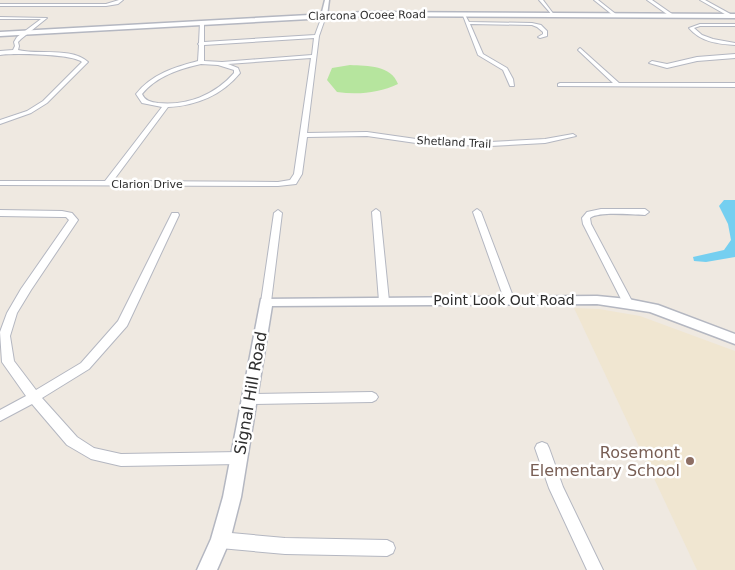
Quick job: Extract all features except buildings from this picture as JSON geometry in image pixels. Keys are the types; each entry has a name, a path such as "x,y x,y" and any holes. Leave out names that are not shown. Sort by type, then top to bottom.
{"main road":[{"name":"Clarcona Ocoee Road","path":"0,34 324,16 463,14 734,16"}],"street":[{"path":"0,5 106,5 121,0"},
{"path":"304,135 317,36 327,0"},
{"path":"541,0 554,15"},
{"path":"596,0 615,15"},
{"path":"649,0 673,16"},
{"path":"702,0 734,16"},
{"path":"463,14 481,55 503,66 512,85"},
{"path":"0,18 45,18 28,33 29,38 16,49 0,53"},
{"path":"201,62 202,23"},
{"path":"468,24 532,24 539,26 545,32 545,35 540,37"},
{"path":"735,25 700,25 691,28 703,38 711,41 735,44"},
{"path":"200,44 317,36"},
{"path":"0,122 28,112 45,102 85,62 78,56 31,55 16,49"},
{"path":"580,49 618,85"},
{"path":"219,63 236,69 237,73 202,100 166,106 145,102 140,98 139,94 143,89 170,71 201,62 219,63 315,56"},
{"path":"652,63 667,66 697,59 735,56"},
{"path":"560,85 735,85"},
{"path":"108,183 166,106"},
{"path":"0,116 10,119"},
{"name":"Shetland Trail","path":"304,135 367,134 423,142 490,144 545,141 573,136"},
{"name":"Clarion Drive","path":"0,183 278,184 293,182 298,174 304,135"},
{"path":"376,212 384,301"},
{"path":"477,212 509,300"},
{"path":"628,303 587,224 586,218 590,214 601,212 644,212"},
{"path":"0,213 62,214 69,215 74,220 26,289 12,313 4,336 8,362 34,397 72,441 91,453 121,460 239,458"},
{"name":"Signal Hill Road","path":"207,570 220,540 232,498 266,302 278,213"},
{"path":"0,416 85,366 123,323 175,215"},
{"name":"Point Look Out Road","path":"266,302 569,299 628,303 653,308 735,339"},
{"path":"249,399 372,397"},
{"path":"542,448 556,488 595,570"},
{"path":"220,540 286,546 387,548"}],"shaded area":[{"name":"Rosemont Elementary School","path":"574,308 599,309 640,316 735,351 735,570 697,570"}],"green space":[{"path":"350,65 371,66 384,70 395,78 398,84 368,93 337,92 327,80 332,68"}],"water":[{"path":"724,200 735,200 735,257 706,262 694,261 693,257 724,250 731,240 728,224 719,206"}],"place":[{"name":"Rosemont Elementary School","path":"690,461"}]}
